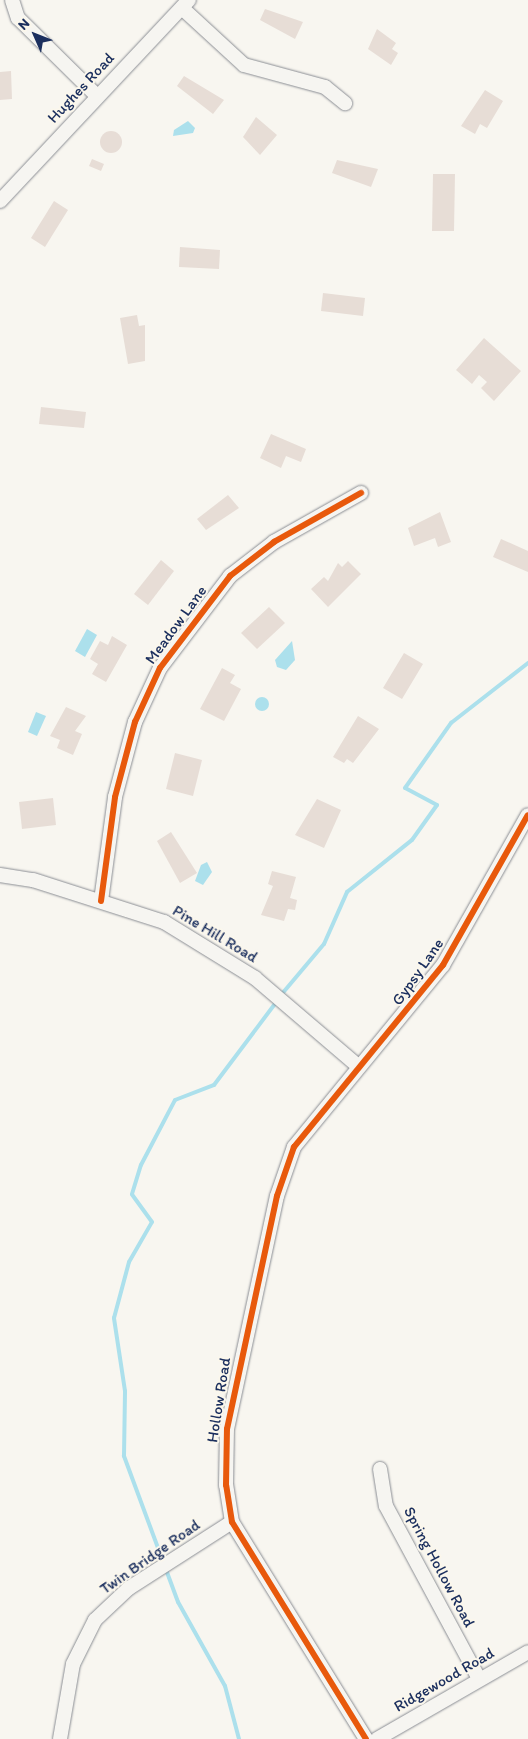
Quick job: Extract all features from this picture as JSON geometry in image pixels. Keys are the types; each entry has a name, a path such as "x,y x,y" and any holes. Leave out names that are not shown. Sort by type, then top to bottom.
{"street":[{"path":"12,0 18,18 96,95"},
{"path":"186,4 244,66 325,87 345,102"},
{"name":"Hughes Road","path":"0,201 96,95 186,4"},
{"name":"Meadow Lane","path":"101,901 115,797 135,722 160,668 230,576 274,542 360,493"},
{"name":"Gypsy Lane","path":"306,1128 443,965 528,815"},
{"name":"Pine Hill Road","path":"0,875 33,880 164,922 255,978 357,1065"},
{"name":"Hollow Road","path":"306,1128 277,1196 239,1360 225,1456 232,1522 366,1739"},
{"name":"Spring Hollow Road","path":"380,1469 386,1506 479,1679"},
{"name":"Twin Bridge Road","path":"60,1739 73,1664 95,1620 129,1588 232,1522"},
{"name":"Ridgewood Road","path":"377,1739 528,1652"}],"water":[{"path":"188,121 195,128 193,133 173,136 174,130"},
{"path":"87,629 97,635 85,657 75,651"},
{"path":"292,641 295,660 286,670 277,667 275,660"},
{"path":"259,697 265,697 269,704 265,711 259,711 255,707 255,701"},
{"path":"36,712 46,716 37,736 28,732"},
{"path":"207,862 212,872 203,885 195,881 201,865"}],"building":[{"path":"265,9 303,22 295,39 260,20"},
{"path":"377,29 396,43 392,49 398,53 391,65 368,49"},
{"path":"11,71 12,99 0,100 0,72"},
{"path":"184,76 224,100 213,114 177,86"},
{"path":"485,90 503,101 487,128 480,124 475,134 461,126"},
{"path":"256,117 277,135 260,155 243,137"},
{"path":"111,131 119,134 122,142 119,150 111,153 103,150 100,142 103,134"},
{"path":"92,159 104,164 101,171 89,166"},
{"path":"337,160 378,169 371,187 332,173"},
{"path":"433,174 455,174 454,231 432,231"},
{"path":"54,201 68,210 45,247 31,238"},
{"path":"180,247 220,250 219,269 179,267"},
{"path":"323,293 365,298 363,316 321,311"},
{"path":"137,315 139,326 145,325 145,361 128,364 120,318"},
{"path":"484,338 521,371 494,401 481,388 487,382 479,375 472,384 456,370"},
{"path":"41,407 86,412 84,428 39,424"},
{"path":"271,434 306,449 301,462 286,456 281,468 260,458"},
{"path":"228,495 239,508 206,530 197,519"},
{"path":"440,512 451,542 438,547 435,538 414,546 408,528"},
{"path":"501,539 528,551 528,572 493,557"},
{"path":"161,560 174,571 148,605 134,594"},
{"path":"348,561 361,574 328,607 311,589 324,577 328,581 338,563 342,567"},
{"path":"269,607 285,623 257,649 241,633"},
{"path":"112,636 127,645 106,682 92,674 98,664 90,659 100,641 108,645"},
{"path":"404,653 423,664 402,699 383,688"},
{"path":"222,668 235,675 230,683 241,689 224,721 200,709"},
{"path":"66,707 86,716 75,731 82,734 73,755 57,748 60,740 50,736"},
{"path":"358,716 379,729 353,763 347,759 344,763 333,757"},
{"path":"175,753 202,760 193,796 166,789"},
{"path":"53,798 56,825 22,829 19,802"},
{"path":"317,799 341,810 324,848 295,835"},
{"path":"171,832 197,873 180,883 157,841"},
{"path":"272,871 296,877 290,898 297,900 295,910 288,909 284,921 261,915 273,886 268,884"}],"waterway":[{"path":"281,995 324,944 347,892 412,840 437,805 405,788 451,723 528,663"},
{"path":"239,1739 225,1686 178,1602 124,1456 125,1391 114,1318 129,1262 152,1222 132,1194 141,1165 175,1100 214,1085 277,1001"}],"cycle path":[{"path":"101,901 115,797 135,722 160,668 230,576 274,542 361,493"},
{"path":"366,1739 232,1522 226,1485 227,1429 277,1196 294,1147 443,965 528,815"}]}
